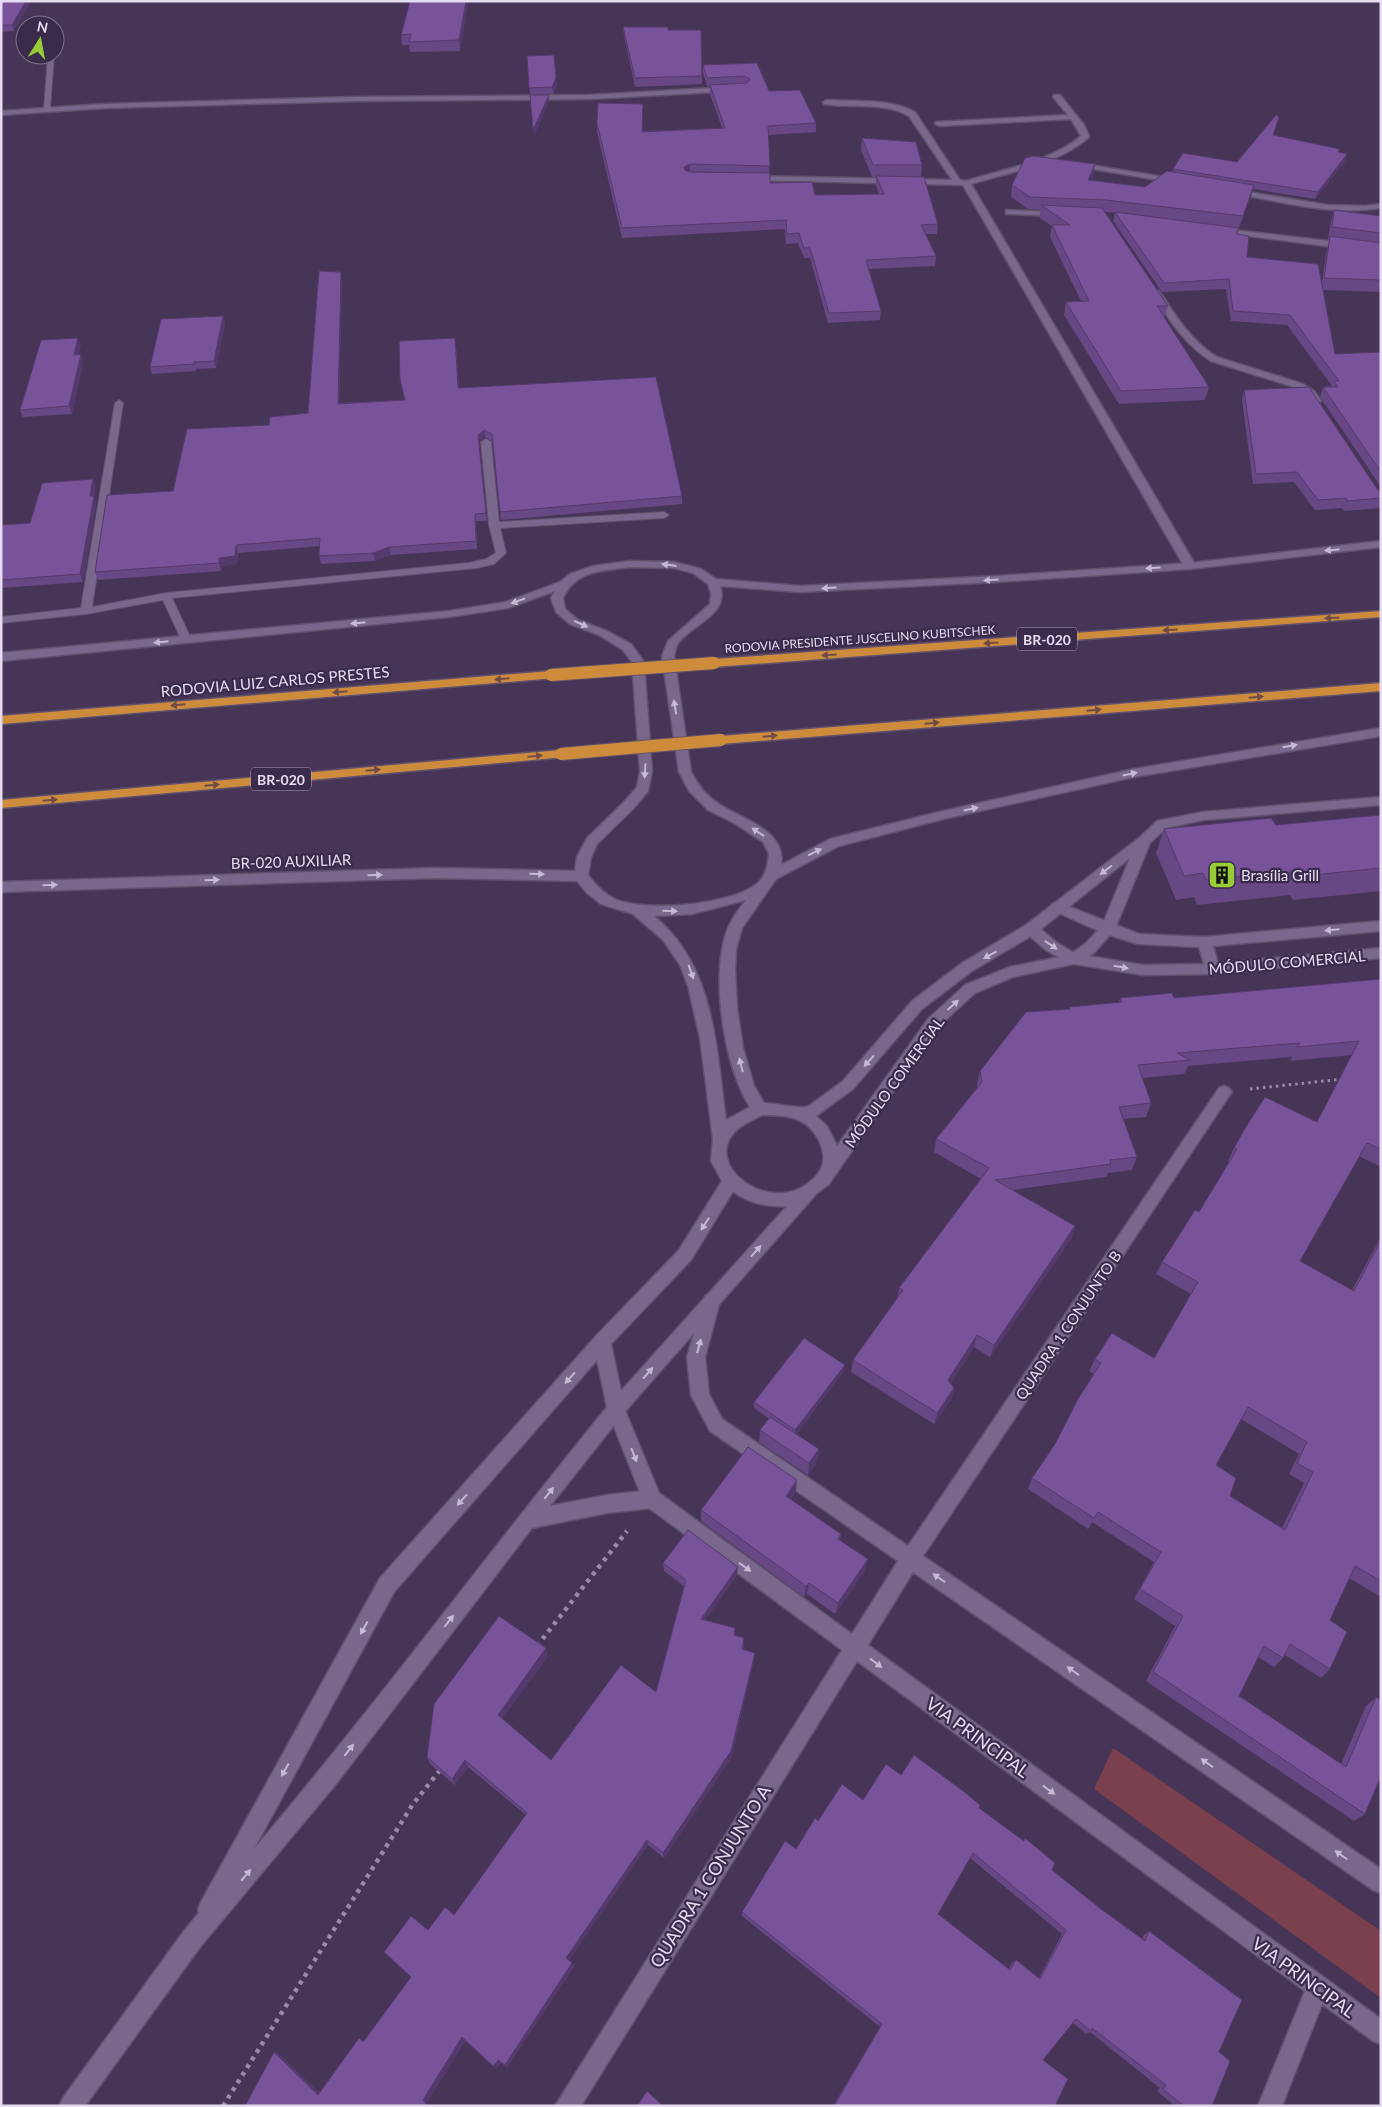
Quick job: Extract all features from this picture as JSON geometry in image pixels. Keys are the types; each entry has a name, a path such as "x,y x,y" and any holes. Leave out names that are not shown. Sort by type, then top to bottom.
{"highway":[{"name":"RODOVIA PRESIDENTE JUSCELINO KUBITSCHEK","path":"550,675 1381,614"},
{"name":"RODOVIA LUIZ CARLOS PRESTES","path":"1,718 550,675"},
{"name":"BR-020","path":"1,804 722,740 1381,687"}],"street":[{"path":"1,112 105,106 356,99 590,97 734,89"},
{"path":"740,178 961,182 1047,159 1079,143 1085,136 1057,97"},
{"path":"827,102 884,106 906,110 912,114 961,182 1190,566"},
{"path":"939,124 1073,117"},
{"path":"1047,159 1184,182"},
{"path":"1224,189 1332,208 1369,208 1381,206"},
{"path":"1008,212 1065,214"},
{"path":"1208,229 1381,250"},
{"path":"1152,288 1191,344 1201,352 1214,359 1300,386 1311,393 1322,410"},
{"path":"1,657 449,614 508,605 564,584 574,576 597,568 630,564 656,563 674,565 697,571 713,582 800,589 997,579 1190,566 1381,544"},
{"path":"713,582 717,594 715,605 672,643 668,656 685,772 695,791 713,807 739,820 768,839 776,854 768,881 734,931 727,964 730,1008 738,1053 746,1084 760,1109"},
{"path":"564,584 557,598 560,610 574,622 603,633 627,647 638,662 646,771 643,788 629,805 592,841 584,857 581,876 591,890 614,904 637,910 680,911 714,906 744,896 835,842 943,815 1134,773 1381,732"},
{"name":"MÓDULO COMERCIAL","path":"803,1115 814,1110 848,1085 917,1004 967,967 1031,929 1144,841 1162,824 1203,816 1381,801"},
{"name":"MÓDULO COMERCIAL","path":"1073,959 1090,948 1108,930 1144,841"},
{"name":"BR-020 AUXILIAR","path":"1,887 435,873 581,876"},
{"name":"MÓDULO COMERCIAL","path":"1057,907 1108,930 1138,940 1204,942 1381,926"},
{"path":"637,910 676,945 690,968 702,1009 721,1138 718,1153 721,1168 730,1182 743,1192 759,1198 777,1201 794,1199 810,1192"},
{"name":"MÓDULO COMERCIAL","path":"1031,929 1051,946 1073,959"},
{"path":"1204,942 1213,969"},
{"name":"MÓDULO COMERCIAL","path":"830,1169 933,1023 970,989 1010,972 1073,959 1143,970 1213,969 1381,953"},
{"name":"QUADRA 1 CONJUNTO B","path":"854,1646 1224,1092"},
{"path":"71,2106 192,1939 328,1777 527,1520 616,1410 711,1301 810,1192 822,1182 830,1169 832,1156 829,1142 814,1122 803,1115 782,1109 760,1109 743,1115 730,1125 721,1138"},
{"path":"192,1939 387,1585 602,1342 685,1255 730,1182"},
{"path":"711,1301 696,1358 700,1395 716,1425 1380,1879"},
{"path":"527,1520 607,1504 652,1499 616,1410 602,1342"},
{"name":"VIA PRINCIPAL","path":"652,1499 1381,2032"},
{"name":"QUADRA 1 CONJUNTO A","path":"567,2106 854,1646"},
{"path":"1270,2106 1318,1986"}],"lane":[{"path":"47,110 50,65"},
{"path":"86,612 119,403"},
{"path":"1,620 86,612 166,596 486,564 495,560 501,553 494,525 486,442"},
{"path":"494,525 664,515"},
{"path":"166,596 186,640"}],"path":[{"path":"1224,1092 1351,1078"},
{"path":"536,1647 652,1499"},
{"path":"224,2106 413,1804 444,1765"}],"shaded area":[{"path":"1113,1748 1381,1931 1381,1998 1094,1789"}],"building":[{"path":"1,1 26,1 18,15 15,15 12,25 1,25"},
{"path":"410,1 466,1 459,40 409,42 411,34 401,35"},
{"path":"623,27 668,27 668,30 701,30 702,76 635,78"},
{"path":"554,55 556,78 552,87 529,88 527,56"},
{"path":"757,63 769,91 800,90 816,123 768,126 770,166 690,164 684,167 685,170 690,172 770,173 770,183 812,182 815,195 884,194 876,176 924,177 938,224 921,225 936,256 866,260 881,311 829,313 810,248 804,248 799,233 787,234 786,220 622,228 597,123 598,103 643,104 642,132 725,128 710,85 747,83 750,79 744,76 707,78 703,65"},
{"path":"530,95 549,95 533,130"},
{"path":"1276,115 1279,117 1273,135 1340,149 1338,152 1347,154 1318,192 1173,169 1183,153 1237,162"},
{"path":"862,138 916,142 922,165 873,165"},
{"path":"1033,156 1095,164 1088,180 1145,187 1167,171 1254,185 1243,216 1106,200 1030,197 1012,185 1025,158"},
{"path":"1041,205 1102,208 1168,306 1157,306 1209,387 1121,391 1066,302 1089,301 1052,225 1070,225"},
{"path":"1334,210 1381,216 1381,233 1332,227"},
{"path":"1115,212 1239,228 1236,234 1249,236 1247,257 1318,264 1335,354 1381,352 1381,472 1323,387 1338,387 1334,381 1339,381 1290,315 1233,311 1229,279 1164,283"},
{"path":"1330,236 1381,243 1381,280 1324,278"},
{"path":"319,271 341,272 338,404 405,400 400,379 399,341 455,338 458,388 656,377 682,496 500,512 492,434 484,430 478,435 486,513 475,514 476,541 389,547 373,553 319,556 320,538 236,545 235,556 219,558 219,563 95,572 107,495 173,491 187,429 269,425 270,417 308,413"},
{"path":"223,316 214,361 150,367 161,319"},
{"path":"78,338 74,355 81,354 69,406 20,410 41,340"},
{"path":"1309,387 1381,492 1381,498 1347,501 1346,498 1318,500 1297,472 1256,474 1244,390"},
{"path":"93,479 90,496 94,496 80,574 1,580 1,525 30,523 42,483"},
{"path":"1381,815 1381,868 1303,876 1301,871 1206,880 1203,873 1184,876 1164,829 1271,818 1276,825"},
{"path":"1381,979 1381,1149 1367,1143 1300,1261 1354,1291 1381,1240 1381,1581 1355,1566 1330,1620 1347,1632 1330,1669 1290,1644 1283,1658 1264,1646 1239,1696 1346,1767 1376,1697 1381,1700 1381,1776 1365,1814 1153,1672 1183,1616 1140,1589 1161,1552 1098,1512 1094,1518 1032,1478 1055,1444 1078,1399 1101,1363 1095,1359 1112,1333 1154,1358 1198,1282 1162,1262 1195,1210 1199,1212 1237,1149 1234,1148 1244,1130 1265,1097 1317,1122 1359,1041 1297,1047 1300,1043 1177,1053 1190,1060 1138,1065 1151,1103 1119,1107 1137,1157 1110,1160 1111,1164 995,1180 1075,1226 994,1345 977,1335 948,1380 954,1388 937,1413 853,1360 903,1290 899,1288 989,1168 936,1139 982,1082 980,1071 1026,1012 1070,1009 1069,1007 1122,1002 1120,998 1172,993 1174,998","holes":["1248,1407 1307,1442 1297,1463 1313,1472 1285,1530 1230,1496 1236,1478 1216,1465"]},
{"path":"804,1338 845,1365 795,1430 754,1402"},
{"path":"770,1417 819,1449 809,1463 760,1430"},
{"path":"748,1447 797,1480 786,1496 841,1534 838,1539 868,1559 838,1603 809,1583 806,1586 701,1510"},
{"path":"688,1530 738,1567 701,1619 735,1628 734,1635 744,1638 742,1649 755,1653 731,1751 663,1853 647,1840 566,1958 572,1963 505,2065 498,2060 493,2066 462,2037 423,2100 428,2106 245,2106 274,2052 318,2095 359,2038 363,2042 411,1977 384,1952 411,1916 428,1930 445,1907 454,1915 527,1813 465,1760 452,1779 427,1757 434,1704 499,1616 546,1648 498,1715 551,1760 621,1665 656,1692 686,1580 663,1563"},
{"path":"914,1755 962,1790 980,1805 979,1808 1024,1841 1025,1838 1055,1863 1052,1870 1101,1909 1145,1941 1149,1931 1242,2000 1219,2052 1230,2061 1212,2106 1184,2106 1163,2089 1166,2085 1092,2028 1091,2031 1076,2019 1043,2060 1068,2079 1055,2106 834,2106 882,2024 742,1912 785,1841 796,1849 815,1818 818,1821 842,1784 863,1800 886,1764 901,1775","holes":["973,1853 1066,1930 1040,1979 1016,1960 1010,1970 938,1914"]},
{"path":"647,2091 663,2106 637,2106"}],"place":[{"name":"Brasília Grill","path":"1222,875"}]}
